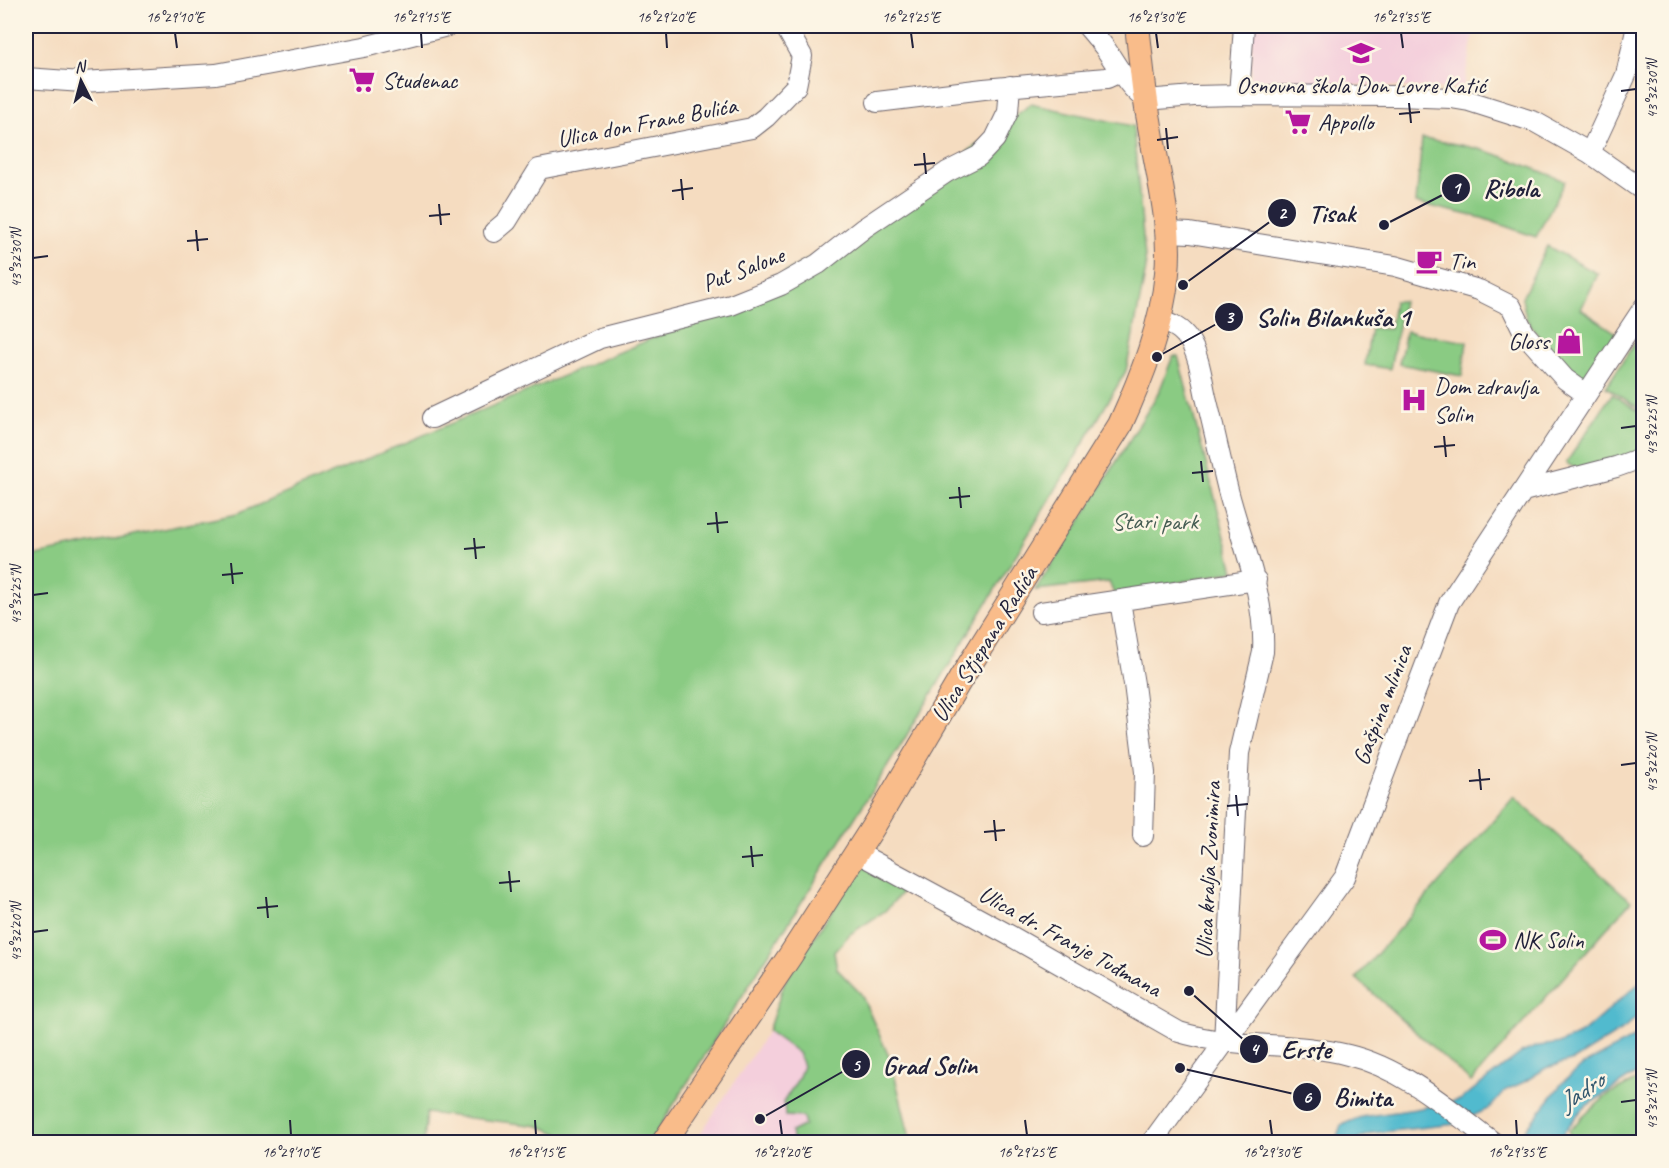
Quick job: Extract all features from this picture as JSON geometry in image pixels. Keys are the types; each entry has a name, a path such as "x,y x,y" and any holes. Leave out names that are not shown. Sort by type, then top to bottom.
{"main road":[{"name":"Ulica Stjepana Radića","path":"664,1143 790,956 873,827 960,680 1120,425 1135,392 1159,321 1167,274 1168,231 1146,100 1137,26"}],"street":[{"path":"26,78 82,82 216,74 364,47 447,26"},
{"name":"Ulica don Frane Bulića","path":"494,232 507,221 539,169 752,128 796,86 802,56 785,26"},
{"path":"1087,26 1105,47 1135,92 1146,100 1239,95 1396,96 1460,99 1533,120 1590,153 1644,191"},
{"path":"1239,95 1244,26"},
{"path":"1590,153 1626,75 1637,26"},
{"path":"877,102 1010,86 1100,79 1120,72"},
{"name":"Put Salone","path":"432,418 600,338 731,305 781,285 818,264 864,228 947,172 979,156 995,139 1008,112 1010,86"},
{"path":"1168,231 1364,260 1395,266 1479,290 1511,306 1524,334 1565,379 1586,394"},
{"name":"Gašpina mlinica","path":"1224,1042 1345,877 1449,603 1644,307"},
{"name":"Ulica kralja Zvonimira","path":"1159,321 1174,324 1189,341 1194,353 1233,513 1256,580 1263,635 1263,652 1239,753 1224,1042"},
{"path":"1522,492 1616,467 1644,457"},
{"path":"1041,612 1256,580"},
{"path":"1120,601 1134,684 1145,772 1143,836"},
{"name":"Ulica dr. Franje Tuđmana","path":"856,852 1009,935 1179,1032 1224,1042 1306,1048 1347,1054 1372,1062 1433,1096 1493,1143"},
{"path":"1152,1143 1224,1042"}],"shaded area":[{"name":"Osnovna škola Don Lovre Katić","path":"1252,26 1475,26 1463,89 1251,81"},
{"path":"768,1031 798,1053 803,1067 784,1101 788,1117 803,1117 805,1125 791,1132 793,1142 695,1142"}],"green space":[{"path":"1031,104 1133,126 1146,269 1126,371 899,748 650,1142 580,1142 539,1126 426,1113 423,1142 26,1142 26,557 237,514 731,305 892,209"},
{"path":"1422,139 1484,150 1565,181 1536,237 1482,218 1416,203"},
{"path":"1547,246 1598,274 1581,309 1619,335 1586,387 1541,340 1526,318 1522,298"},
{"path":"1394,301 1403,301 1390,369 1365,365 1371,328 1390,329"},
{"path":"1643,330 1643,411 1606,387"},
{"path":"1406,331 1467,342 1462,376 1399,364"},
{"name":"Stari park","path":"1173,356 1178,356 1234,571 1114,594 1109,582 1035,590 1159,392"},
{"path":"1612,394 1643,414 1643,454 1580,471 1566,463"},
{"name":"NK Solin","path":"1514,797 1631,901 1471,1082 1356,978"},
{"path":"863,863 907,887 885,911 850,934 834,952 837,969 861,994 891,1061 911,1142 793,1142 791,1132 805,1125 803,1117 785,1116 784,1101 798,1079 803,1066 798,1053 768,1031 785,981"},
{"path":"1643,1077 1643,1142 1577,1142 1570,1138 1569,1130 1609,1094"}],"water":[{"path":"1643,980 1643,1011 1625,1028 1574,1060 1546,1068 1506,1090 1490,1108 1456,1124 1373,1133 1356,1142 1335,1142 1341,1125 1361,1117 1460,1100 1521,1053 1538,1046 1561,1043 1583,1032"},
{"name":"Jadro","path":"1643,1033 1643,1069 1583,1108 1556,1142 1516,1142 1563,1082 1583,1065"}],"place":[{"name":"Osnovna škola Don Lovre Katić","path":"1361,53"},
{"name":"Studenac","path":"362,80"},
{"name":"Appollo","path":"1298,122"},
{"name":"Ribola","path":"1384,225"},
{"name":"Tin","path":"1429,261"},
{"name":"Tisak","path":"1183,285"},
{"name":"Gloss","path":"1569,341"},
{"name":"Solin Bilankuša 1","path":"1157,357"},
{"name":"Dom zdravlja Solin","path":"1414,400"},
{"name":"NK Solin","path":"1493,940"},
{"name":"Erste","path":"1189,991"},
{"name":"Bimita","path":"1180,1068"},
{"name":"Grad Solin","path":"760,1119"}]}
